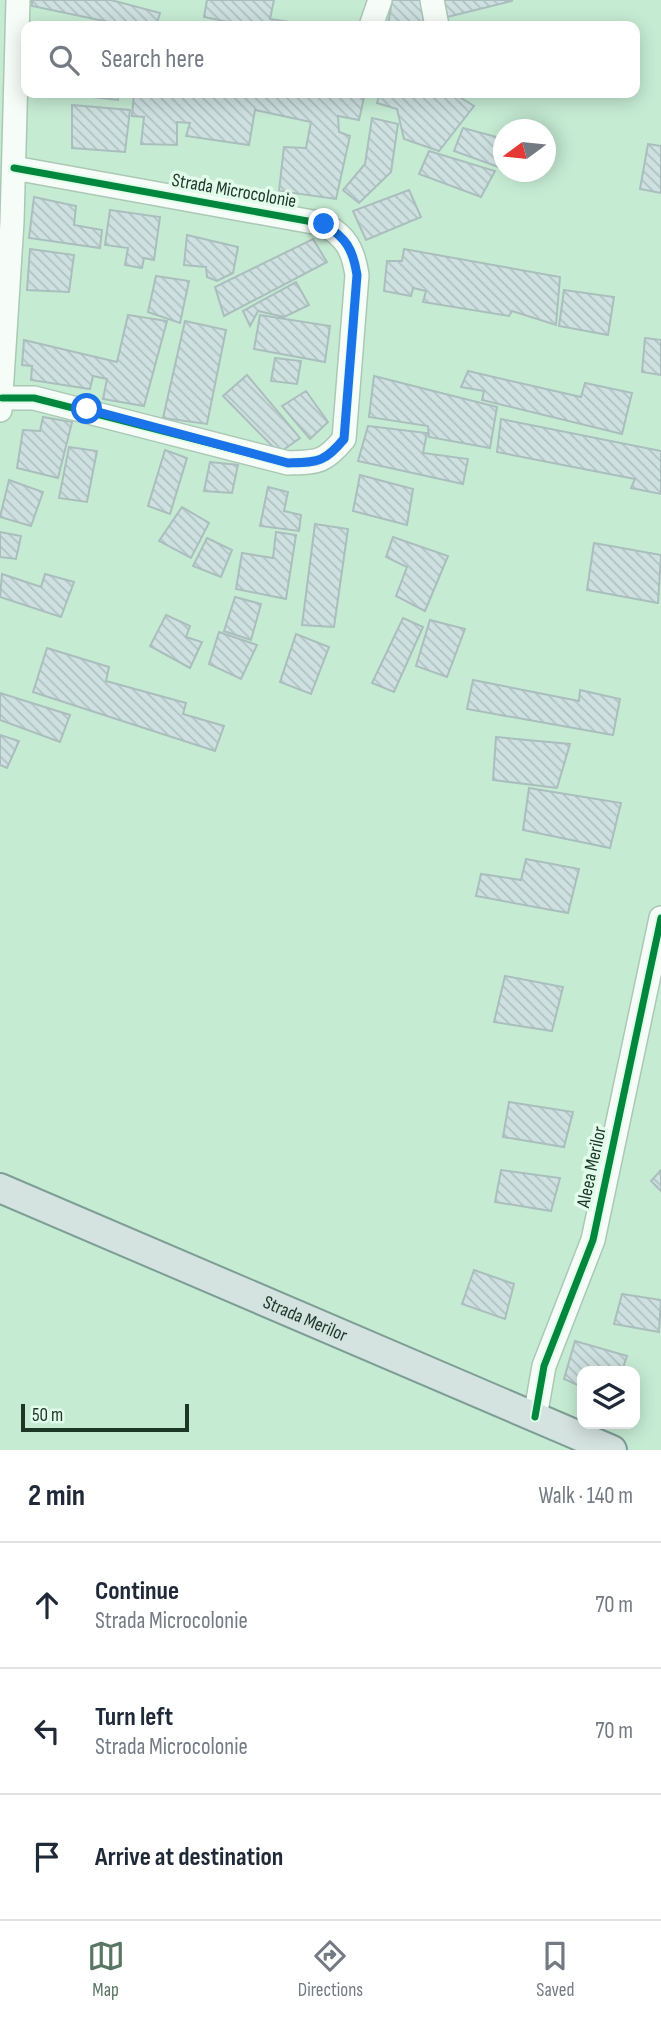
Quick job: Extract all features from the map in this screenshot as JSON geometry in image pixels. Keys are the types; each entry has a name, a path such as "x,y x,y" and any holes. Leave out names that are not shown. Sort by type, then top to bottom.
{"main road":[{"name":"Strada Merilor","path":"0,1188 612,1450"}],"street":[{"path":"1,404 14,167 18,0"},
{"path":"373,21 380,0"},
{"path":"432,0 436,21"},
{"name":"Strada Microcolonie","path":"1,404 34,398 87,409 288,463 318,462 329,456 344,439 357,275 354,252 341,234 324,224 14,167"},
{"name":"Aleea Merilor","path":"536,1417 544,1366 593,1240 661,918"}],"building":[{"path":"32,0 111,0 160,13 158,21 104,21 32,6"},
{"path":"207,0 274,0 270,19 283,21 224,21 204,17"},
{"path":"392,0 424,0 423,21 389,21"},
{"path":"436,0 512,0 512,1 439,19"},
{"path":"134,98 364,98 359,120 338,116 339,132 350,136 336,199 279,191 284,147 306,148 311,122 255,110 249,145 186,136 190,123 177,122 177,145 141,144 144,117 132,116"},
{"path":"378,98 461,98 474,106 439,151 404,139 397,109 377,103"},
{"path":"72,105 130,110 125,152 72,148"},
{"path":"372,118 398,124 391,172 359,203 343,190 365,164"},
{"path":"463,128 493,136 493,165 454,151"},
{"path":"648,144 661,146 661,193 640,189"},
{"path":"429,151 493,170 481,197 419,174"},
{"path":"409,190 421,217 366,240 353,211"},
{"path":"34,197 76,206 74,225 102,230 100,248 29,238"},
{"path":"110,210 160,217 154,260 144,258 142,268 125,265 128,248 105,245"},
{"path":"187,235 238,247 233,273 217,281 207,277 206,267 184,265"},
{"path":"313,239 327,262 224,316 215,287"},
{"path":"30,249 74,255 69,292 27,290"},
{"path":"404,249 560,277 556,325 512,311 509,316 423,302 426,291 413,288 411,296 384,291 387,261 402,261"},
{"path":"156,276 189,281 180,323 148,312"},
{"path":"296,282 309,305 284,317 258,311 250,326 243,311"},
{"path":"564,290 614,297 608,335 559,326"},
{"path":"128,315 167,321 144,406 103,399 107,379 93,376 90,389 31,380 32,366 22,365 24,340 117,362"},
{"path":"260,315 330,326 325,362 254,349"},
{"path":"185,321 226,330 207,424 163,418"},
{"path":"645,338 661,340 661,375 642,372"},
{"path":"275,358 301,361 297,384 271,381"},
{"path":"468,371 581,397 585,383 632,393 622,434 482,400 484,391 461,387"},
{"path":"247,375 300,438 279,453 223,396"},
{"path":"374,376 497,407 490,448 429,437 428,426 369,417"},
{"path":"306,391 328,422 310,439 282,406"},
{"path":"43,417 72,422 58,478 17,468 23,430 40,431"},
{"path":"501,419 661,451 661,494 631,488 635,479 497,452"},
{"path":"368,426 427,433 423,453 468,459 463,484 358,461"},
{"path":"69,447 97,451 87,502 59,498"},
{"path":"165,450 187,458 170,514 148,506"},
{"path":"210,462 238,465 232,493 204,491"},
{"path":"360,475 413,489 407,525 353,511"},
{"path":"9,480 43,492 31,526 0,517"},
{"path":"268,487 288,492 284,511 301,515 299,531 260,526"},
{"path":"182,507 209,523 191,558 159,541"},
{"path":"315,524 348,529 334,627 302,625"},
{"path":"0,532 21,536 16,559 0,557"},
{"path":"276,532 296,535 286,599 236,589 242,553 273,558"},
{"path":"393,537 448,556 425,611 396,596 407,567 386,557"},
{"path":"207,538 232,550 221,577 193,566"},
{"path":"594,543 661,555 658,603 587,590"},
{"path":"2,574 41,587 45,574 74,582 61,617 0,597"},
{"path":"235,597 261,604 251,640 224,631"},
{"path":"166,615 190,626 186,637 202,642 190,668 150,646"},
{"path":"403,618 423,627 394,692 372,683"},
{"path":"430,620 465,629 447,677 416,666"},
{"path":"219,632 257,645 241,679 209,664"},
{"path":"296,634 329,647 311,694 280,682"},
{"path":"47,648 109,667 106,681 186,703 183,714 224,726 215,751 33,692"},
{"path":"473,680 579,701 580,690 620,699 613,735 467,709"},
{"path":"0,693 70,715 60,742 0,720"},
{"path":"0,735 19,741 7,768 0,765"},
{"path":"496,737 570,744 557,788 493,780"},
{"path":"529,788 621,803 610,848 523,830"},
{"path":"526,859 579,869 568,913 476,896 481,874 521,880"},
{"path":"505,976 563,987 552,1031 494,1022"},
{"path":"509,1102 573,1112 564,1147 503,1137"},
{"path":"501,1170 560,1178 551,1211 495,1202"},
{"path":"661,1170 661,1191 651,1181"},
{"path":"474,1270 514,1284 505,1319 462,1304"},
{"path":"622,1294 661,1300 659,1332 614,1324"},
{"path":"575,1341 627,1356 624,1366 577,1366 577,1385 564,1379"}],"cycle path":[{"path":"2,398 34,398 288,463 320,460 344,439 357,275 347,245 324,224 14,168"},
{"path":"535,1417 544,1366 593,1240 661,918"}],"route":[{"path":"87,409 288,463 318,462 329,456 344,439 357,275 354,252 341,234 324,224"}]}
